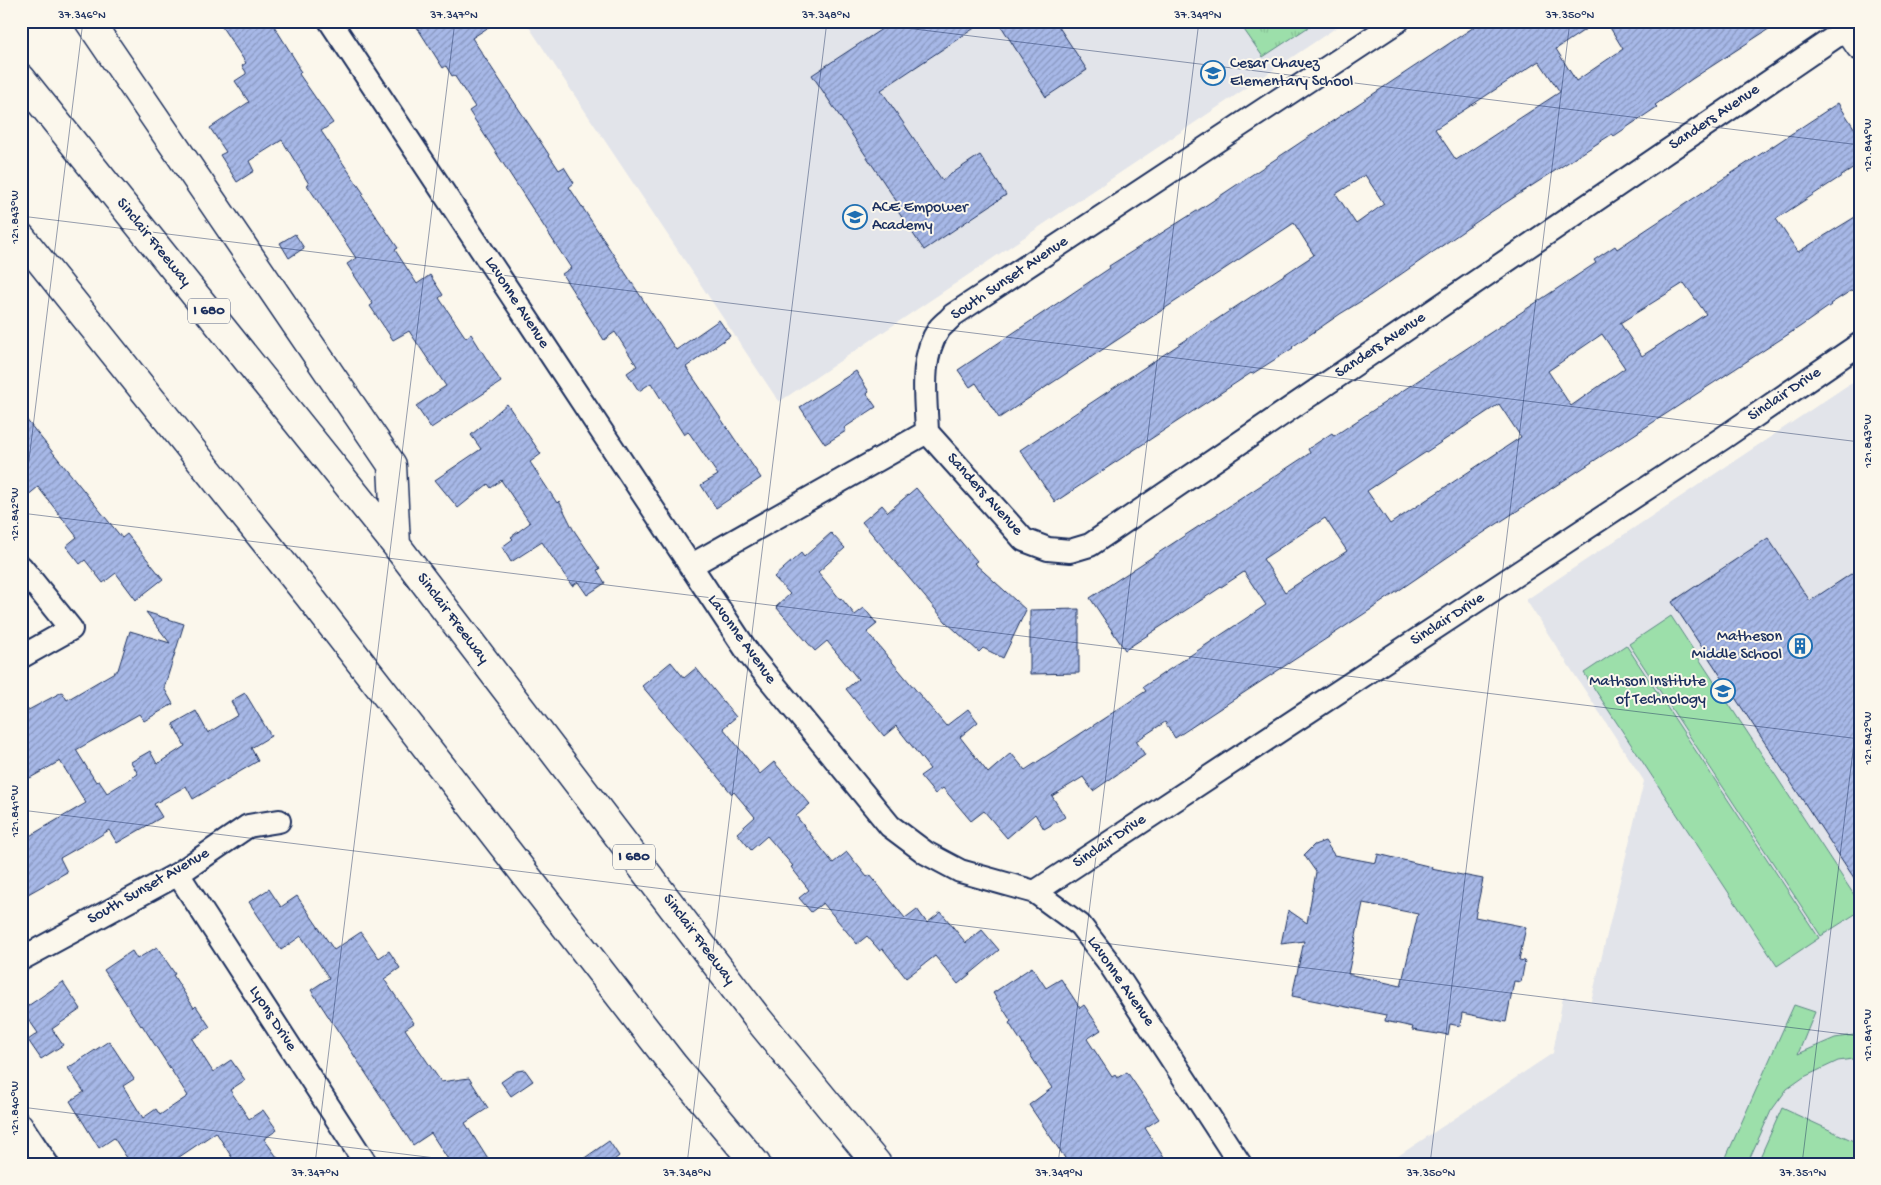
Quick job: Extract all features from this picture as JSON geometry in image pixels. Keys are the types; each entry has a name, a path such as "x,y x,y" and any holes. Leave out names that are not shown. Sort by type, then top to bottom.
{"highway":[{"path":"89,21 392,465 396,545"},
{"name":"Sinclair Freeway","path":"21,78 396,545 758,1019 877,1164"},
{"path":"21,236 309,596 674,1066 756,1164"}],"street":[{"name":"Lavonne Avenue","path":"330,21 749,654 890,826 926,853 960,871 1035,892 1080,925 1107,960 1240,1164"},
{"name":"South Sunset Avenue","path":"927,432 925,375 929,351 939,329 953,315 1398,21"},
{"name":"Sanders Avenue","path":"927,432 1024,540 1048,549 1070,551 1090,545 1850,32"},
{"name":"Sinclair Drive","path":"1035,892 1724,438 1860,344"},
{"path":"690,566 927,432"},
{"path":"21,567 71,629 21,657"},
{"name":"South Sunset Avenue","path":"21,959 178,874 248,826 279,821"},
{"name":"Lyons Drive","path":"178,874 366,1164"},
{"path":"21,1125 47,1164"}],"shaded area":[{"name":"ACE Empower Academy","path":"525,21 1346,21 779,402"},
{"name":"Mathson Institute of Technology","path":"1860,377 1860,1164 1386,1164 1553,1053 1563,997 1591,1001 1644,781 1526,600"}],"green space":[{"path":"1238,21 1307,21 1310,26 1263,57"},
{"path":"1671,616 1860,904 1860,911 1821,936 1629,644"},
{"path":"1626,645 1819,938 1777,966 1584,673"},
{"path":"1794,1005 1815,1012 1798,1054 1835,1038 1860,1034 1860,1058 1838,1061 1804,1077 1787,1089 1771,1111 1747,1164 1723,1164"},
{"path":"1782,1108 1860,1144 1860,1164 1757,1164"}],"building":[{"path":"218,21 271,21 299,66 297,66 301,72 299,74 333,123 321,131 398,248 395,250 417,284 430,275 443,295 439,298 466,338 471,334 501,382 431,428 416,406 446,386 409,331 393,340 370,306 373,304 347,264 356,258 307,185 309,184 282,140 249,161 254,171 237,182 220,155 226,152 210,128 249,102 235,81 246,74 242,66 246,63"},
{"path":"413,21 498,21 472,38 559,170 564,167 574,183 569,187 676,350 719,320 730,336 686,367 761,478 716,508 701,485 718,475 690,434 688,432 684,435 651,383 639,391 627,373 637,366 615,332 604,340 562,274 571,268 469,111 475,107 454,75 452,76 446,66 443,68"},
{"path":"894,21 985,21 881,90 942,180 980,155 1006,195 924,250 897,210 901,208 812,75"},
{"path":"998,21 1055,21 1087,70 1046,97"},
{"path":"1483,21 1598,21 1556,49 1576,81 1623,49 1606,21 1781,21 1692,79 1655,105 1657,107 1614,136 1612,134 1488,214 1293,348 1251,373 1055,502 1020,450 1314,255 1294,223 999,418 976,383 970,387 958,370 1110,268 1109,266 1208,204","holes":["1539,61 1560,92 1456,160 1435,129","1365,175 1384,204 1356,224 1336,194"]},
{"path":"1838,103 1860,137 1860,164 1776,219 1798,252 1860,214 1860,285 1830,304 1801,326 1480,535 1175,738 1165,722 1136,741 1145,755 1093,791 1083,777 1052,796 1065,817 1044,829 1035,814 1007,838 984,811 971,821 943,788 935,794 920,776 930,769 896,726 884,736 846,689 858,679 827,641 815,651 776,607 790,594 774,577 801,553 804,557 831,533 845,548 818,572 855,615 864,608 877,624 867,632 946,726 968,709 978,722 960,737 988,773 1011,753 1025,770 1146,691 1143,687 1266,605 1244,572 1125,650 1090,598 1310,453 1308,449 1332,433 1334,436 1596,263 1594,260 1615,246 1617,249","holes":["1684,283 1706,314 1642,356 1620,323","1602,334 1625,368 1571,406 1548,371","1499,404 1521,437 1390,524 1367,491","1325,518 1347,551 1285,592 1263,559"]},
{"path":"295,234 304,248 289,258 280,243"},
{"path":"856,371 869,392 867,394 876,407 844,428 846,431 825,444 800,407"},
{"path":"507,404 541,454 530,462 557,503 559,501 573,529 600,569 597,570 605,583 587,595 578,582 572,586 542,542 511,562 502,547 513,539 511,537 530,523 501,480 491,488 488,484 458,508 435,480 481,449 471,435"},
{"path":"21,413 122,538 127,534 163,579 136,600 116,573 103,583 85,560 80,564 66,546 77,537 38,487 21,501"},
{"path":"916,488 977,561 974,563 1026,610 1003,658 983,648 979,652 946,622 862,522 882,505 888,512"},
{"path":"1768,538 1810,601 1860,568 1860,887 1672,602"},
{"path":"1079,609 1079,673 1030,674 1030,610"},
{"path":"146,612 184,624 164,688 173,704 144,721 139,714 76,750 96,782 99,781 107,793 138,774 131,762 150,751 157,764 185,746 173,724 196,711 208,733 238,715 231,701 245,693 271,736 251,748 258,761 193,799 186,786 154,804 162,817 117,843 109,830 60,858 67,872 21,898 21,841 86,803 60,761 30,778 21,763 21,714 62,692 67,700 118,670 130,631 170,643"},
{"path":"671,662 684,678 696,668 736,717 723,728 760,774 774,762 810,804 796,816 833,863 847,852 867,877 870,875 905,918 917,909 927,923 941,912 966,943 982,930 999,950 958,984 935,956 906,978 883,949 880,951 867,936 857,944 823,903 811,912 799,898 809,890 791,867 793,866 767,836 751,850 737,833 755,817 734,792 732,794 642,686"},
{"path":"1325,841 1334,855 1376,863 1378,854 1432,867 1431,869 1483,879 1475,917 1526,927 1519,960 1525,961 1521,982 1514,981 1506,1022 1462,1013 1460,1026 1450,1024 1448,1035 1438,1034 1412,1030 1413,1027 1385,1021 1386,1015 1292,996 1304,941 1281,944 1288,910 1307,923 1316,872 1304,855 1314,845","holes":["1363,903 1418,914 1401,986 1348,974"]},
{"path":"269,889 281,907 297,896 334,950 361,932 379,958 389,951 400,968 384,979 414,1023 405,1029 441,1082 469,1078 488,1108 465,1123 491,1164 451,1164 431,1133 413,1145 311,990 329,978 301,936 281,950 249,902"},
{"path":"157,947 194,1008 196,1006 210,1027 192,1039 213,1072 231,1060 245,1080 230,1090 249,1119 263,1110 277,1130 264,1139 282,1164 236,1164 216,1132 169,1164 131,1164 114,1138 99,1148 70,1101 84,1092 68,1068 109,1041 134,1079 123,1086 143,1118 156,1109 160,1115 188,1096 104,970 132,951 137,959"},
{"path":"1032,967 1046,988 1061,979 1080,1008 1084,1005 1101,1030 1087,1039 1112,1077 1115,1075 1117,1078 1127,1072 1159,1119 1145,1128 1168,1164 1069,1164 1029,1105 1052,1088 1009,1023 1011,1021 993,993"},
{"path":"63,982 81,1009 52,1029 63,1045 41,1059 28,1040 38,1033 22,1010"},
{"path":"525,1070 533,1081 511,1096 501,1082 517,1071"},
{"path":"609,1141 619,1156 609,1164 576,1164"}],"place":[{"name":"Cesar Chavez Elementary School","path":"1213,73"},
{"name":"ACE Empower Academy","path":"855,217"},
{"name":"Matheson Middle School","path":"1800,646"},
{"name":"Mathson Institute of Technology","path":"1723,691"}]}
